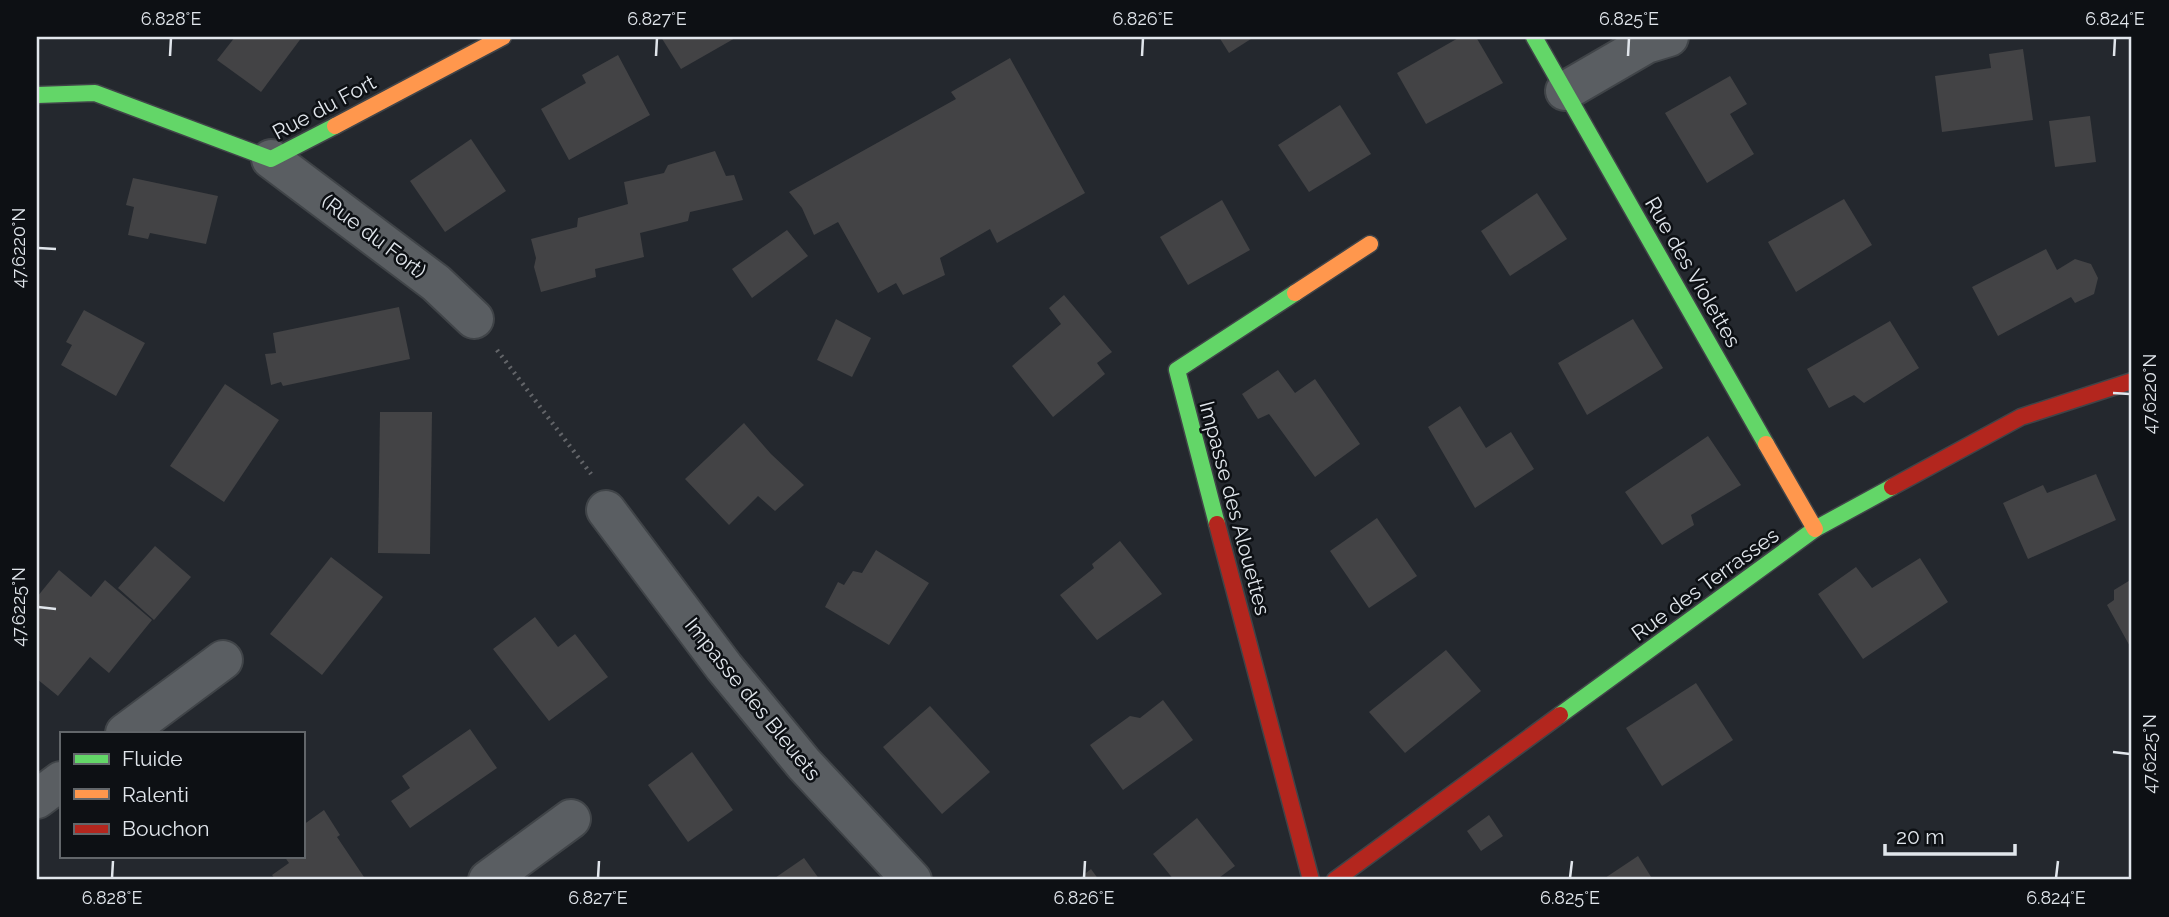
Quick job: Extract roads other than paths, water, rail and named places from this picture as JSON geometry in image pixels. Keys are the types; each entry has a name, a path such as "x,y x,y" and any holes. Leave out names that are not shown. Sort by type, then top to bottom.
{"street":[{"name":"Rue des Violettes","path":"1534,37 1815,529"},
{"path":"1565,91 1646,44 1669,37"},
{"name":"Rue du Fort","path":"37,95 95,93 271,159 496,39"},
{"name":"(Rue du Fort)","path":"271,159 436,283 474,318"},
{"name":"Impasse des Alouettes","path":"1311,880 1177,370 1370,244"},
{"name":"Rue des Terrasses","path":"1335,880 1815,529 2021,417 2132,381"},
{"name":"Impasse des Bleuets","path":"606,510 724,667 795,754 912,880"},
{"path":"126,732 223,660"},
{"path":"37,799 60,781"},
{"path":"488,880 571,819"}]}
